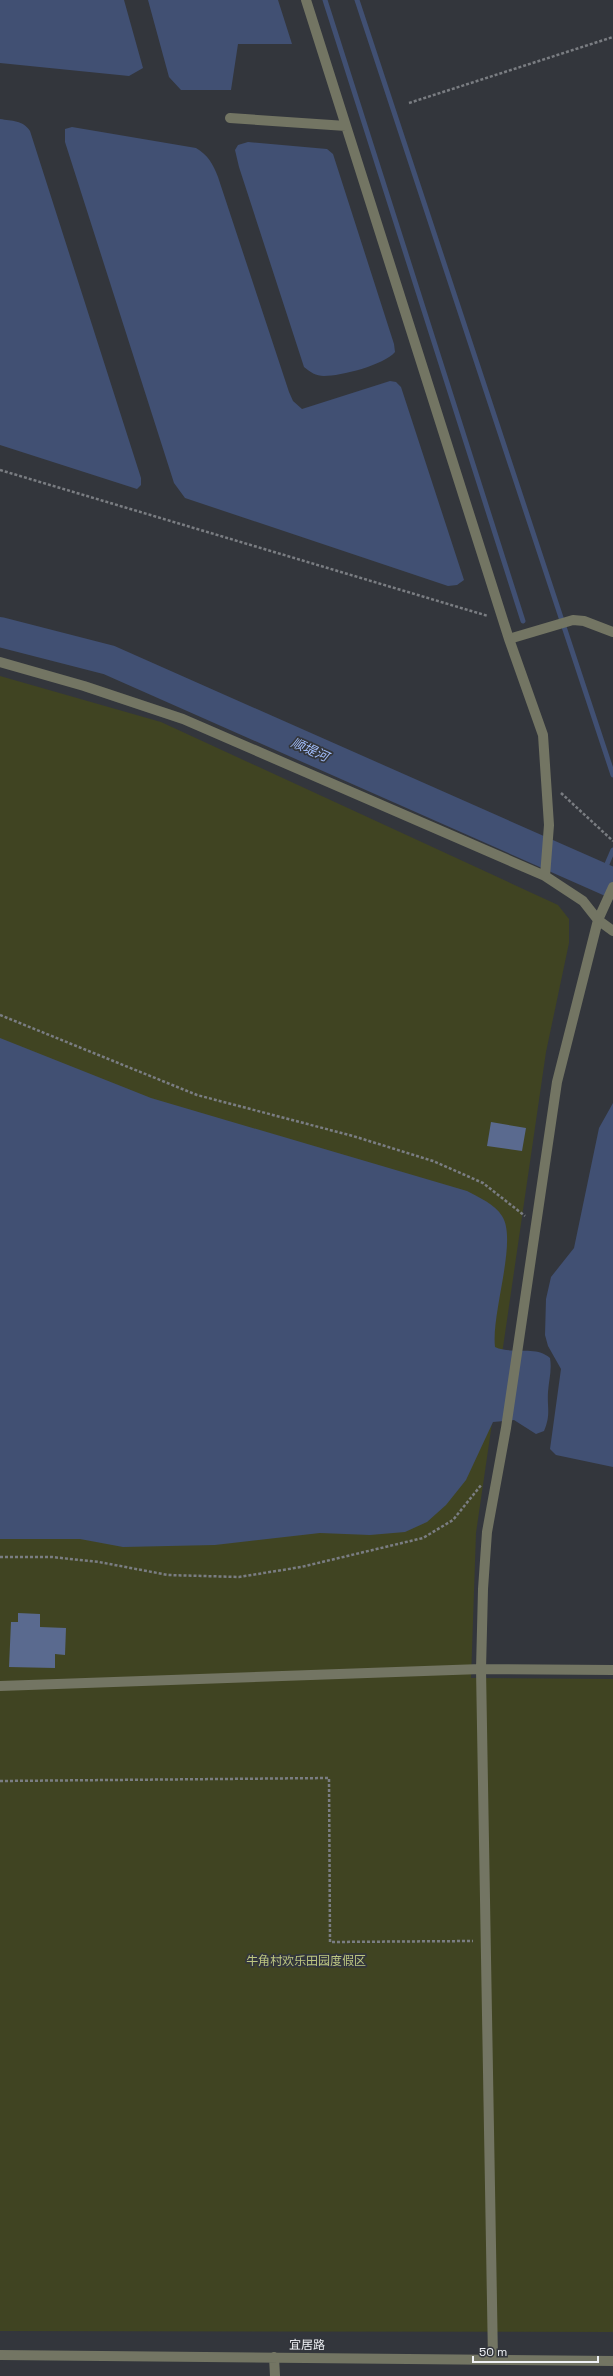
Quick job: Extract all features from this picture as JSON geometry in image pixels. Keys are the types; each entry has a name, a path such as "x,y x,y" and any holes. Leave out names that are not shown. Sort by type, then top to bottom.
{"street":[{"path":"306,0 509,639 543,735 549,825 545,875"},
{"path":"230,118 346,126"},
{"path":"509,639 565,622 584,621 613,632"},
{"path":"0,662 84,686 183,719 545,875 583,901 598,920 613,931"},
{"path":"492,2360 481,1669 483,1588 487,1532 506,1428 557,1082 598,920 613,886"},
{"path":"0,1686 481,1669 613,1670"},
{"name":"宜居路","path":"0,2355 613,2361"},
{"path":"274,2358 275,2376"}],"path":[{"path":"409,103 613,37"},
{"path":"0,470 503,620"},
{"path":"546,782 572,802 612,840"},
{"path":"0,1015 197,1095 353,1136 433,1161 483,1183 514,1205 536,1226"},
{"path":"0,1557 52,1557 99,1562 168,1575 239,1577 301,1567 423,1538 453,1520 486,1480"},
{"path":"0,1781 329,1778 330,1942 486,1941"}],"green space":[{"name":"牛角村欢乐田园度假区","path":"0,676 161,722 558,905 569,919 569,943 546,1052 476,1533 471,1678 613,1679 613,2332 0,2331"}],"water":[{"path":"0,0 124,0 143,68 129,76 0,63"},
{"path":"148,0 278,0 292,44 238,44 231,90 181,90 169,77"},
{"path":"0,119 21,123 30,131 141,478 141,485 137,489 0,445"},
{"path":"72,127 196,148 207,157 218,177 293,401 302,409 390,381 396,382 401,387 464,580 457,585 448,586 185,498 174,483 65,142 65,129"},
{"path":"248,142 327,149 333,154 394,344 395,352 389,357 362,369 331,376 318,375 304,367 239,167 235,150 238,145"},
{"path":"0,1038 151,1098 467,1191 491,1204 502,1216 506,1227 507,1242 506,1259 495,1333 495,1347 509,1350 538,1352 550,1358 551,1367 548,1392 548,1416 544,1431 536,1434 514,1420 493,1422 466,1480 446,1505 427,1522 405,1532 370,1535 320,1533 215,1545 123,1547 80,1539 0,1539"},
{"path":"613,1103 613,1467 556,1455 550,1449 561,1369 548,1346 545,1335 546,1299 551,1277 574,1248 599,1128"}],"building":[{"path":"491,1122 526,1128 522,1151 487,1146"},
{"path":"18,1613 40,1614 40,1627 66,1628 65,1655 55,1654 55,1668 9,1667 11,1622 18,1622"}],"waterway":[{"path":"325,0 523,621"},
{"path":"357,0 613,775"},
{"name":"顺堤河","path":"0,632 109,660 613,883"},
{"path":"601,878 613,850"}]}
